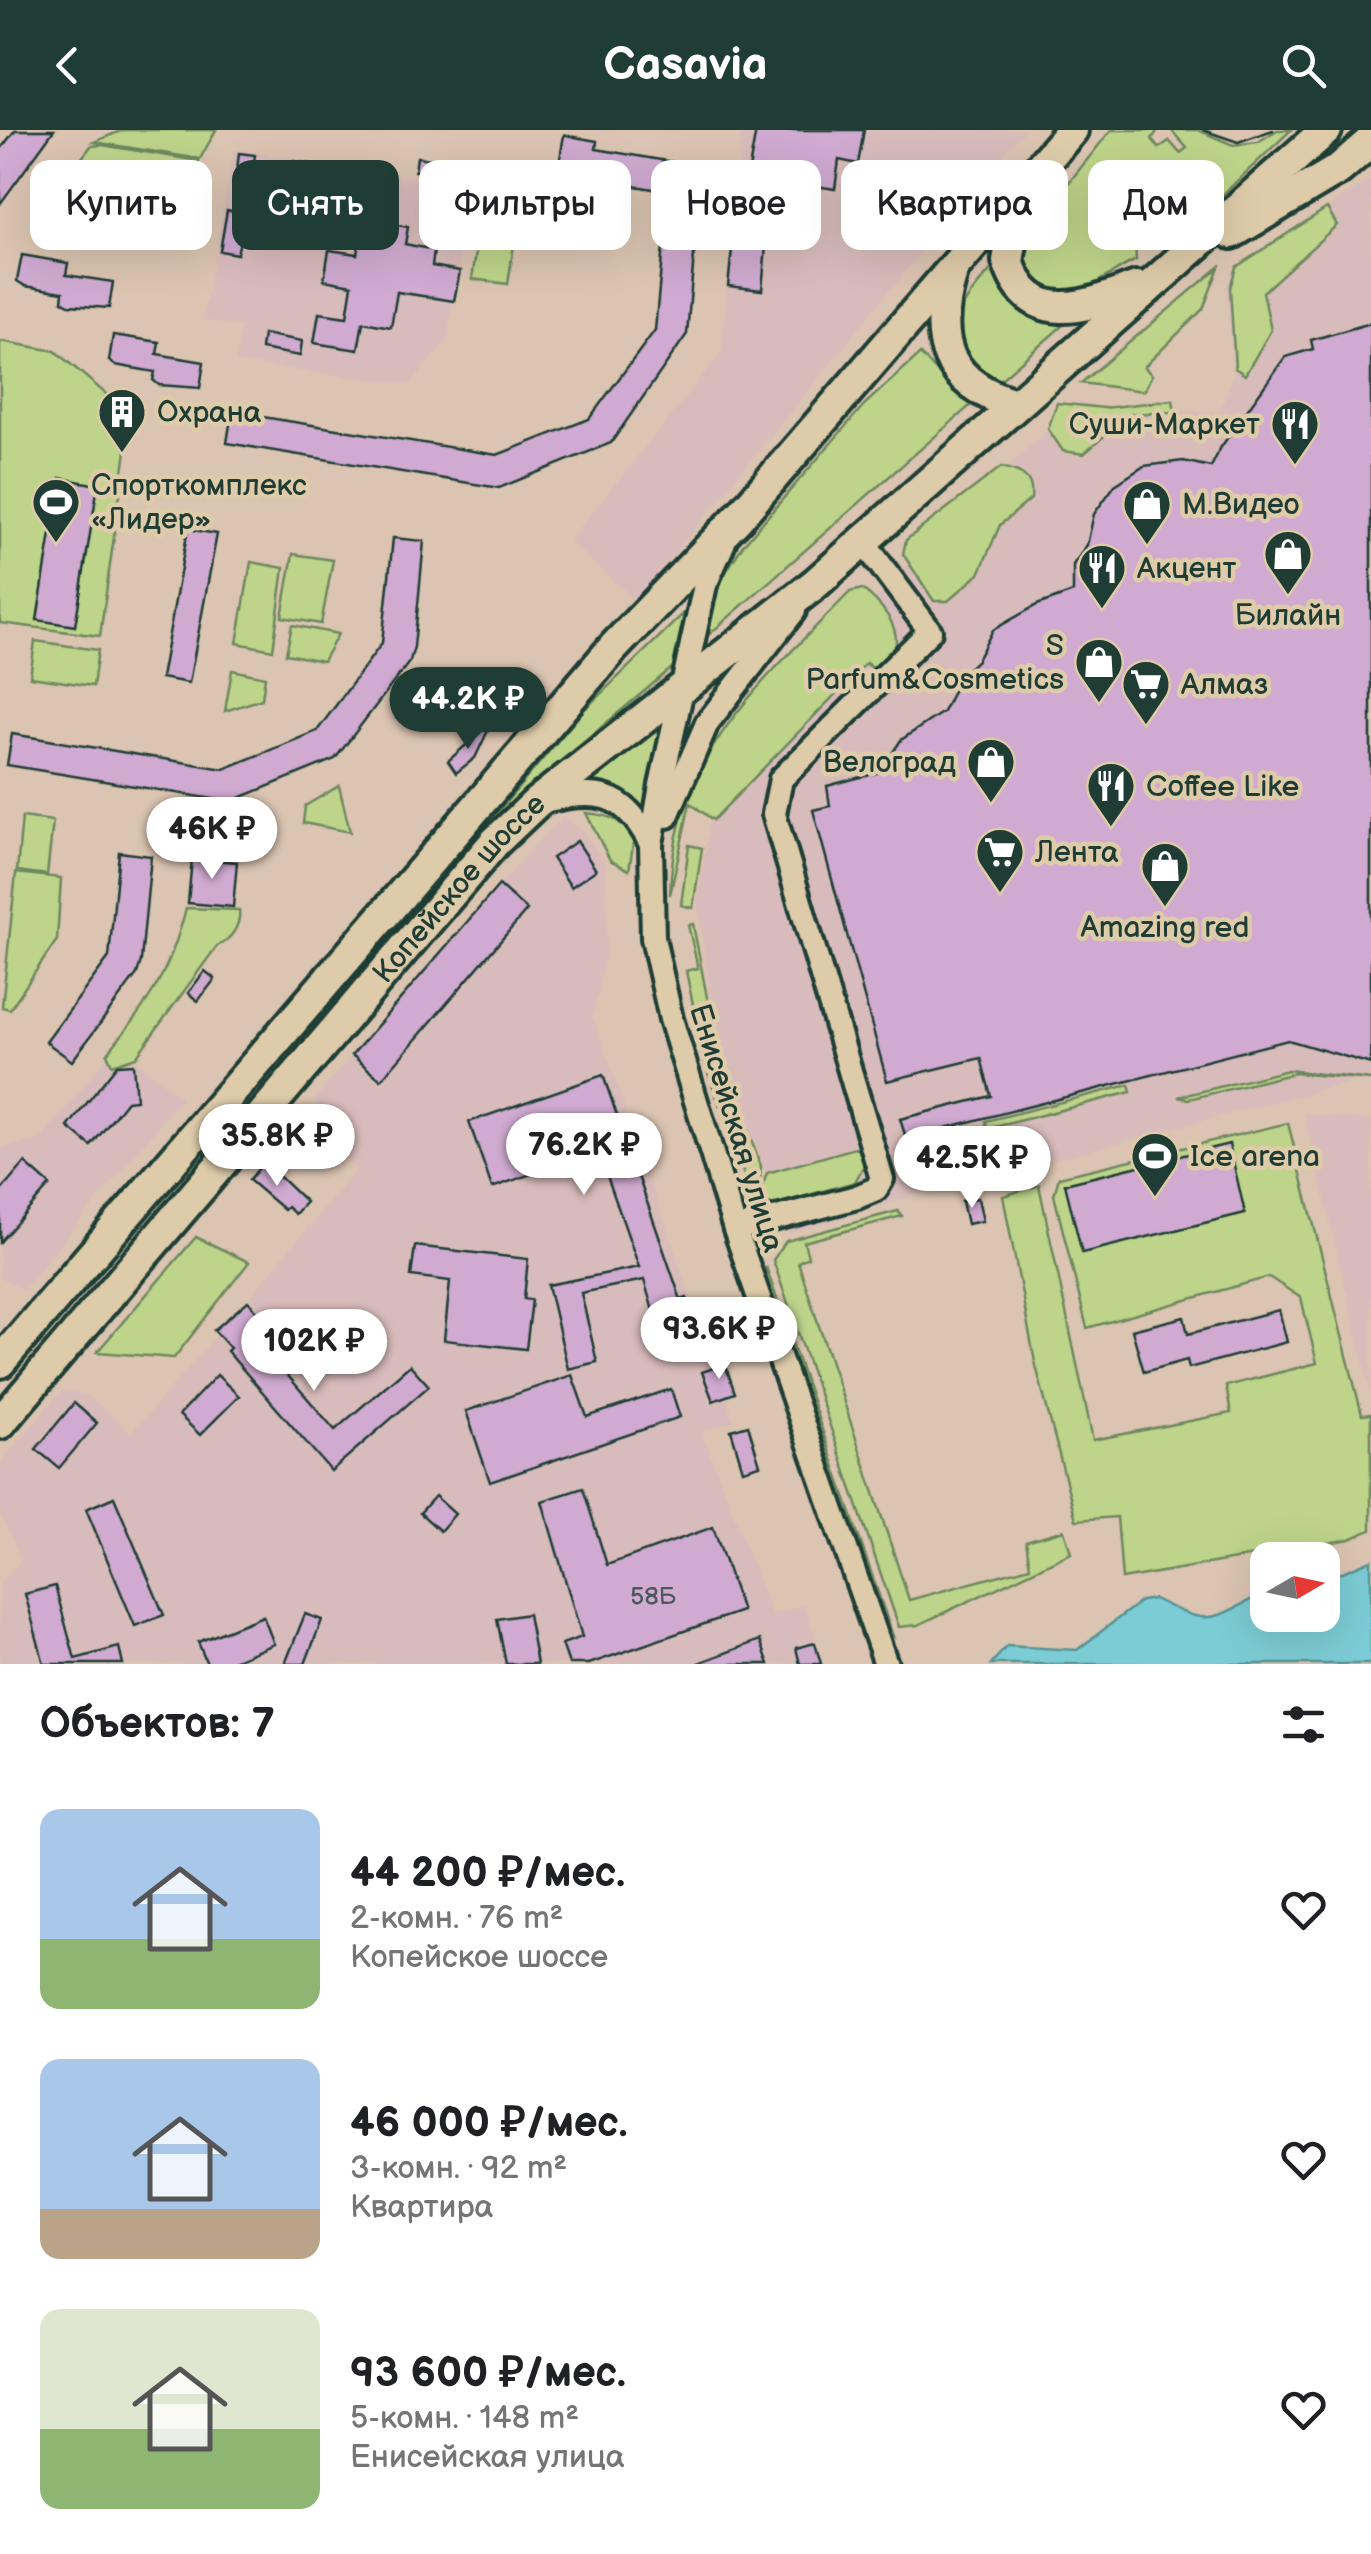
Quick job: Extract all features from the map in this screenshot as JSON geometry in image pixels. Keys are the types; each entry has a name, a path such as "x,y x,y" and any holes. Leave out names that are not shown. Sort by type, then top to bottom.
{"main road":[{"name":"Копейское шоссе","path":"1045,160 1072,130"},
{"name":"Копейское шоссе","path":"0,1423 494,842 536,803 816,583 1326,130"},
{"name":"Копейское шоссе","path":"1164,275 1339,169 1371,140"},
{"name":"Копейское шоссе","path":"3,1353 614,647 739,517 969,250"},
{"path":"1009,250 1008,261 1016,280 1035,299 1074,308 1164,275"},
{"path":"953,269 940,312 946,350 982,393 1015,404"},
{"path":"3,1353 50,1366"}],"street":[{"name":"Копейское шоссе","path":"1339,169 1371,151"},
{"name":"Енисейская улица","path":"739,517 710,571 682,686 651,844 650,887 662,982 735,1229 886,1664"},
{"path":"735,1229 857,1197 876,1188 882,1180 774,814 782,779 930,631 862,540"},
{"name":"Енисейская улица","path":"650,887 667,814 706,723 816,583"},
{"path":"536,803 567,796 614,798 628,807 651,844"}],"shaded area":[{"path":"730,130 1025,130 999,160 841,160 841,250 923,250 636,601 569,541 721,353 730,250 821,250 821,160 739,160 741,133"},
{"path":"234,149 301,160 232,160"},
{"path":"232,160 232,250 399,250 399,176 419,179 419,250 461,250 447,339 410,385 236,362 241,326 203,320"},
{"name":"Алмаз","path":"1371,179 1371,1077 897,1200 789,1234 718,1049 697,902 718,771 940,528 1080,401 1104,410 1220,411 1234,374 1226,292 1233,268"},
{"path":"564,817 584,832 605,862 607,946 593,1017 734,1421 702,1433 772,1614 804,1605 824,1664 0,1664 0,1583 21,1560 0,1514 0,1463 62,1390 85,1394 131,1433 224,1328 355,1171 314,1100 536,843"},
{"path":"116,1045 182,1098 23,1290 0,1278 0,1148 40,1140"},
{"path":"1304,1114 1371,1120 1371,1394"}],"green space":[{"path":"123,130 216,130 200,159 94,142"},
{"path":"1111,130 1158,130 1152,139 1159,148 1169,141 1180,153 1187,148 1171,130 1198,130 1233,145 1258,142 1277,130 1291,130 1224,193 1224,160 1088,160 1088,250 1135,250 1136,260 1088,287 1062,292 1037,280 1025,254 1025,250 1068,250 1068,184"},
{"path":"102,145 193,160 80,160 91,146"},
{"path":"1327,208 1337,225 1263,292 1271,330 1245,375 1235,368 1230,288 1236,267"},
{"path":"476,250 513,250 508,284 472,279"},
{"path":"993,267 1004,289 1020,306 1062,326 1000,380 972,359 958,330 962,308"},
{"path":"1219,267 1203,309 1144,367 1152,375 1144,391 1081,383"},
{"name":"Спорткомплекс «Лидер»","path":"0,341 55,351 131,415 100,636 0,623"},
{"path":"920,354 971,405 705,638 717,586 743,545 864,405"},
{"path":"1173,400 1175,412 1129,414 1084,454 1063,451 1048,429 1057,403 1104,408"},
{"path":"1001,467 1028,480 1031,499 1000,525 979,574 948,601 934,601 903,554 906,540"},
{"path":"293,554 333,560 321,624 282,617"},
{"path":"251,562 284,568 273,650 237,643"},
{"path":"862,589 892,624 894,651 874,670 866,663 713,820 690,803 670,895 675,845 687,801 704,762 727,726 784,659 850,592"},
{"path":"684,613 673,667 492,819 585,709"},
{"path":"292,625 338,634 323,661 286,654"},
{"path":"35,641 98,650 93,686 30,677"},
{"path":"232,670 265,677 262,699 225,711"},
{"path":"661,726 643,812 617,788 585,779"},
{"path":"339,786 350,832 303,823 305,806"},
{"path":"586,813 614,819 629,832 634,839 629,870 610,860"},
{"path":"22,817 53,821 47,875 17,871"},
{"path":"689,845 702,848 693,908 681,905"},
{"path":"16,873 61,878 57,940 10,1009 2,1007"},
{"path":"186,908 239,910 237,926 217,946 136,1057 112,1065 107,1054 156,986"},
{"path":"693,924 717,1050 761,1166 760,1179 745,1178 706,1067 686,971 698,968 688,925"},
{"path":"1288,1070 1371,1080 1295,1073 1189,1099 1178,1097"},
{"path":"1129,1085 1131,1092 987,1129 986,1121"},
{"path":"1288,1123 1362,1415 1371,1414 1371,1530 1333,1542 1250,1542 1250,1557 1122,1579 1117,1517 1076,1520 1035,1362 1003,1196 1039,1185 1093,1440 1231,1413 1226,1386 1317,1363 1301,1298 1269,1277 1087,1328 1054,1195 1059,1177"},
{"path":"855,1148 863,1151 865,1163 855,1182 777,1204 756,1204 767,1173"},
{"path":"898,1211 902,1216 804,1242 808,1257 798,1262 909,1600 1030,1567 1026,1541 1064,1530 1071,1553 918,1625 899,1627 773,1260 786,1241"},
{"path":"196,1237 249,1262 174,1358 97,1352"},
{"path":"766,1267 893,1636 885,1630 764,1280"}],"water":[{"path":"1371,1560 1371,1664 991,1664 1007,1646 1077,1650 1141,1601 1154,1599 1201,1617 1222,1614 1250,1600 1250,1632 1340,1632 1340,1573"}],"building":[{"path":"15,130 54,130 0,204 0,150"},
{"path":"756,130 864,130 859,160 839,160 835,189 821,187 821,160 751,160"},
{"path":"564,135 597,141 596,149 661,160 651,160 651,189 631,185 631,160 560,160"},
{"path":"239,153 255,155 254,160 238,160"},
{"path":"417,157 437,160 419,160 419,172 415,171"},
{"path":"227,210 232,211 232,250 238,250 237,254 220,251"},
{"path":"399,225 408,227 405,244 419,250 434,250 432,266 460,271 454,301 397,292 391,327 363,322 358,350 314,343 319,313 347,317 352,285 324,280 329,250 357,254 358,250 399,250"},
{"path":"663,250 694,250 687,334 611,443 499,488 227,443 232,412 497,455 589,419 655,330"},
{"path":"732,250 766,250 762,290 728,286"},
{"path":"22,255 68,263 66,275 113,282 109,308 69,305 62,301 63,292 25,286 17,281"},
{"name":"Алмаз","path":"1371,323 1371,1064 1288,1040 906,1138 900,1119 991,1096 981,1058 887,1081 813,810 830,806 827,786 880,772 901,740 943,712 961,675 977,660 993,630 1037,605 1073,592 1073,565 1087,545 1094,514 1115,485 1144,466 1183,461 1211,467 1285,357 1313,349 1311,340"},
{"path":"263,334 302,341 300,356 261,349"},
{"path":"113,335 159,342 157,354 204,362 200,388 159,385 153,380 155,372 115,365 109,361"},
{"path":"60,478 98,485 75,626 37,620"},
{"path":"188,529 217,534 189,683 161,678"},
{"path":"393,538 424,541 414,647 410,661 335,759 237,799 219,800 7,765 12,734 224,769 317,731 382,643"},
{"path":"492,722 475,758 456,773 448,761"},
{"path":"577,841 596,870 571,887 552,858"},
{"path":"119,852 151,856 141,961 137,974 72,1061 46,1042 109,957"},
{"path":"192,858 237,862 233,907 188,903"},
{"path":"499,885 527,910 381,1080 352,1055"},
{"path":"205,971 215,979 198,1001 188,993"},
{"path":"133,1064 136,1100 127,1101 91,1146 68,1127 117,1065"},
{"path":"603,1075 681,1300 687,1298 696,1326 661,1338 644,1280 581,1293 597,1362 568,1369 548,1285 639,1267 598,1150 492,1188 469,1122"},
{"name":"Ice arena","path":"1229,1144 1245,1213 1082,1253 1065,1184"},
{"path":"264,1162 306,1202 295,1214 287,1207 284,1210 249,1180"},
{"path":"25,1163 50,1185 0,1242 0,1192"},
{"path":"978,1198 983,1221 967,1224 962,1201"},
{"path":"415,1246 528,1259 524,1299 532,1300 526,1349 444,1340 450,1281 411,1276"},
{"path":"248,1301 264,1319 250,1332 335,1430 410,1365 429,1386 331,1471 227,1351 230,1348 214,1330"},
{"path":"1279,1310 1287,1342 1189,1368 1187,1360 1144,1372 1132,1330 1184,1317 1188,1334"},
{"path":"725,1364 735,1393 713,1401 702,1372"},
{"path":"217,1375 239,1396 200,1435 179,1415"},
{"path":"572,1375 587,1417 671,1389 680,1417 490,1482 466,1411"},
{"path":"74,1403 97,1423 59,1468 36,1449"},
{"path":"748,1425 760,1465 743,1470 731,1430"},
{"path":"583,1488 607,1565 713,1527 742,1611 589,1664 569,1664 562,1644 582,1637 542,1501"},
{"path":"435,1496 455,1514 440,1531 420,1513"},
{"path":"114,1497 164,1615 135,1626 86,1509"},
{"path":"55,1586 75,1659 119,1647 123,1664 44,1664 25,1594"},
{"path":"305,1614 322,1620 305,1664 285,1664"},
{"path":"528,1614 537,1664 506,1664 497,1619"},
{"path":"263,1616 274,1644 226,1664 207,1664 198,1642"},
{"path":"760,1640 769,1664 698,1664 698,1663"},
{"path":"815,1643 821,1664 800,1664 796,1648"}],"tram line":[{"path":"1203,130 1238,142 1273,130"}],"place":[{"name":"Охрана","path":"122,454"},
{"name":"Суши-Маркет","path":"1295,466"},
{"name":"Спорткомплекс «Лидер»","path":"56,544"},
{"name":"М.Видео","path":"1147,546"},
{"name":"Билайн","path":"1288,596"},
{"name":"Акцент","path":"1102,610"},
{"name":"S Parfum&Cosmetics","path":"1099,704"},
{"name":"Алмаз","path":"1146,726"},
{"name":"Велоград","path":"991,804"},
{"name":"Coffee Like","path":"1111,828"},
{"name":"Лента","path":"1000,894"},
{"name":"Amazing red","path":"1165,908"},
{"name":"Ice arena","path":"1155,1198"}]}
